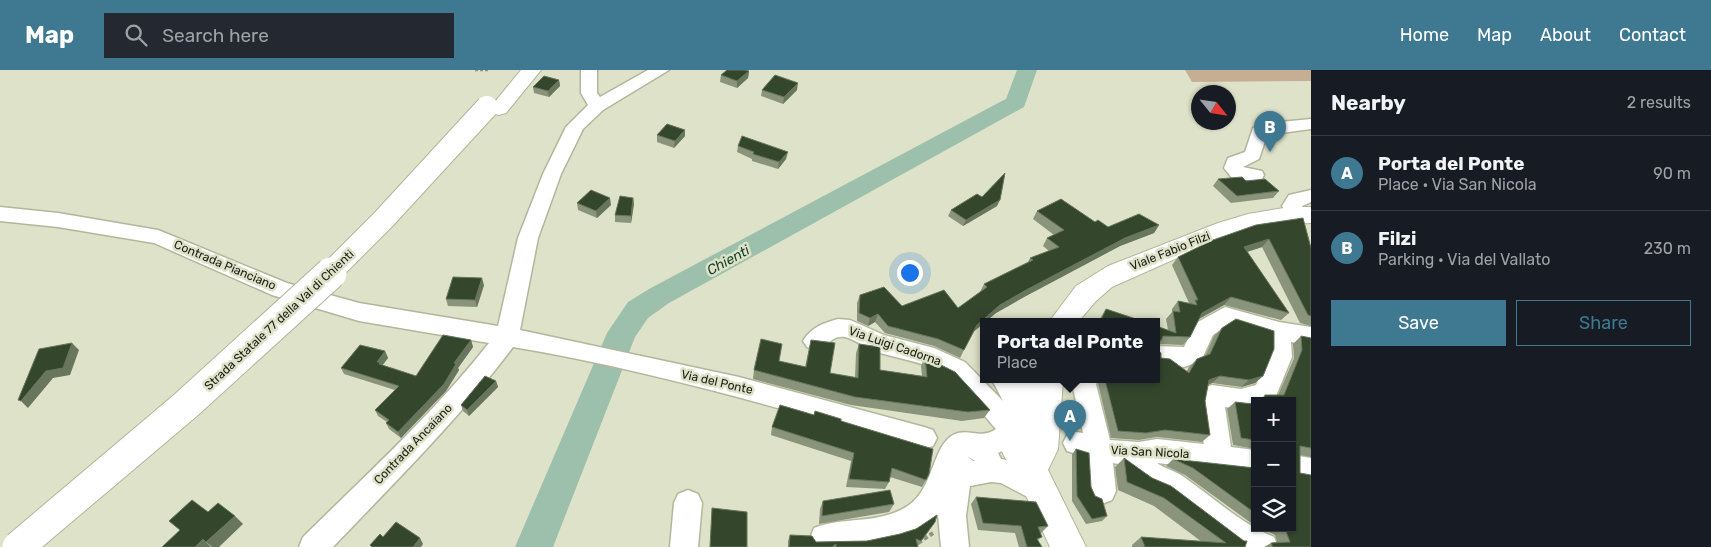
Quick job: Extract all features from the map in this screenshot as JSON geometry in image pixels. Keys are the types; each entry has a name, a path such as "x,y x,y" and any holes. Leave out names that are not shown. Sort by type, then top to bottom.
{"main road":[{"name":"Strada Statale 77 della Val di Chienti","path":"18,547 111,471 232,366 348,256 405,198 518,70"},
{"name":"Strada Statale 77 della Val di Chienti","path":"46,547 250,369 365,258 439,177 531,70"},
{"name":"Viale Fabio Filzi","path":"1068,318 1090,290 1122,270 1192,240 1244,224 1307,209"},
{"path":"1048,383 1048,423 1017,450 1026,460 1068,547"}],"street":[{"path":"589,70 589,92 597,106"},
{"path":"507,336 528,238 552,174 575,127 597,106 623,89 661,70"},
{"path":"1255,175 1239,174 1233,168 1233,165 1235,162 1245,160 1253,155 1260,132 1270,128 1311,124"},
{"name":"Contrada Pianciano","path":"0,214 58,220 158,237 280,289 336,306 359,312 507,336"},
{"path":"1160,355 1184,358 1193,354 1204,329 1225,316 1279,331 1311,336"},
{"name":"Via Luigi Cadorna","path":"814,341 828,331 838,328 850,329 878,343 926,355 956,368 980,382"},
{"path":"1220,458 1213,425 1212,395 1244,400 1250,396 1265,394 1280,357 1279,331"},
{"name":"Via del Ponte","path":"507,336 739,386 924,438 968,460 1010,474 1041,491"},
{"name":"Contrada Ancaiano","path":"313,547 413,446 474,380 507,336"},
{"name":"Via Luigi Cadorna","path":"981,383 1048,423 1172,484 1228,528 1252,543 1264,547"},
{"path":"1084,383 1094,414 1048,423 1102,491"},
{"name":"Via del Ponte","path":"968,460 1007,438 1048,423"},
{"name":"Via San Nicola","path":"1048,423 1139,454 1158,450 1251,462"},
{"path":"824,538 894,526 912,520 931,504 949,462 968,460 965,482 956,495 952,516 956,547"},
{"name":"Via del Ponte","path":"968,460 1026,460"},
{"path":"1296,468 1311,470"},
{"path":"684,547 688,503"}],"path":[{"path":"475,70 489,70"}],"shaded area":[{"path":"1185,70 1311,70 1311,81 1192,82"}],"building":[{"path":"727,70 749,71 737,81 721,75"},
{"path":"775,75 798,83 784,97 762,90"},
{"path":"544,76 559,80 548,91 533,87"},
{"path":"667,124 685,130 675,141 657,135"},
{"path":"742,136 788,152 779,162 753,154 754,152 738,146"},
{"path":"1005,173 1000,200 966,220 951,210 977,194 982,197"},
{"path":"1242,177 1246,181 1265,179 1279,191 1237,196 1218,179"},
{"path":"591,190 610,198 596,211 577,203"},
{"path":"620,196 633,198 631,216 615,215"},
{"path":"1061,199 1095,222 1098,220 1108,227 1139,214 1159,225 1125,238 1000,305 985,318 980,318 980,322 964,350 938,339 888,326 878,314 870,318 859,313 860,295 884,287 902,306 944,290 958,308 987,287 984,284 1033,260 1030,258 1059,247 1047,238 1064,230 1037,211"},
{"path":"1303,218 1311,248 1311,316 1308,315 1269,239 1244,247 1289,313 1231,297 1202,313 1190,337 1163,336 1160,341 1160,327 1176,333 1173,311 1180,312 1178,301 1197,305 1195,300 1198,300 1178,257 1213,240 1256,225"},
{"path":"453,277 482,278 475,300 446,299"},
{"path":"1106,309 1133,318 1102,318"},
{"path":"1236,319 1274,331 1274,349 1263,376 1249,380 1220,376 1209,380 1205,401 1210,435 1165,430 1146,433 1118,431 1106,383 1160,383 1160,352 1161,358 1170,359 1189,373 1197,359 1210,354 1222,328"},
{"path":"443,335 471,340 454,363 456,364 444,384 398,432 386,423 389,420 375,410 399,386 341,368 360,345 385,351 377,362 380,362 379,364 416,376"},
{"path":"1301,336 1311,338 1311,448 1300,446 1300,473 1311,475 1311,547 1273,547 1271,543 1290,542 1286,532 1296,532 1296,397 1265,397 1265,395 1284,395 1302,350"},
{"path":"761,339 782,344 779,361 806,367 811,340 835,343 830,373 858,378 859,344 880,347 880,370 927,377 925,357 955,372 990,410 968,412 855,397 754,370"},
{"path":"72,343 63,368 46,371 21,401 18,400 39,349"},
{"path":"485,376 496,381 467,410 461,405"},
{"path":"1235,402 1251,404 1251,439 1241,438"},
{"path":"780,405 814,415 815,411 841,419 841,421 933,449 929,474 926,480 892,468 889,482 849,479 854,453 772,427"},
{"path":"1076,449 1089,453 1091,487 1095,496 1102,499 1107,516 1092,519 1077,496"},
{"path":"1124,458 1152,478 1171,486 1244,541 1247,541 1245,547 1145,547 1141,537 1226,543 1164,498 1127,482"},
{"path":"1173,459 1251,468 1251,510 1193,468"},
{"path":"890,490 894,504 822,516 823,501"},
{"path":"976,497 1036,502 1048,526 1038,527 1042,537 1037,539 1042,547 1027,547 1021,526 983,523"},
{"path":"192,500 208,512 218,503 235,516 206,542 203,539 195,547 162,547 180,530 169,521"},
{"path":"712,508 747,512 747,547 710,547"},
{"path":"937,515 935,522 921,541 916,539 918,547 836,547 836,544 832,547 789,547 790,535 812,536 816,542 867,541 916,529"},
{"path":"396,522 420,538 413,547 372,547 370,545 380,534 383,537"}],"waterway":[{"name":"Chienti","path":"534,547 622,333 638,310 659,296 1008,107 1016,102 1027,70"}],"place":[{"name":"Filzi","path":"1270,152"},
{"name":"Porta del Ponte","path":"1070,441"}]}
